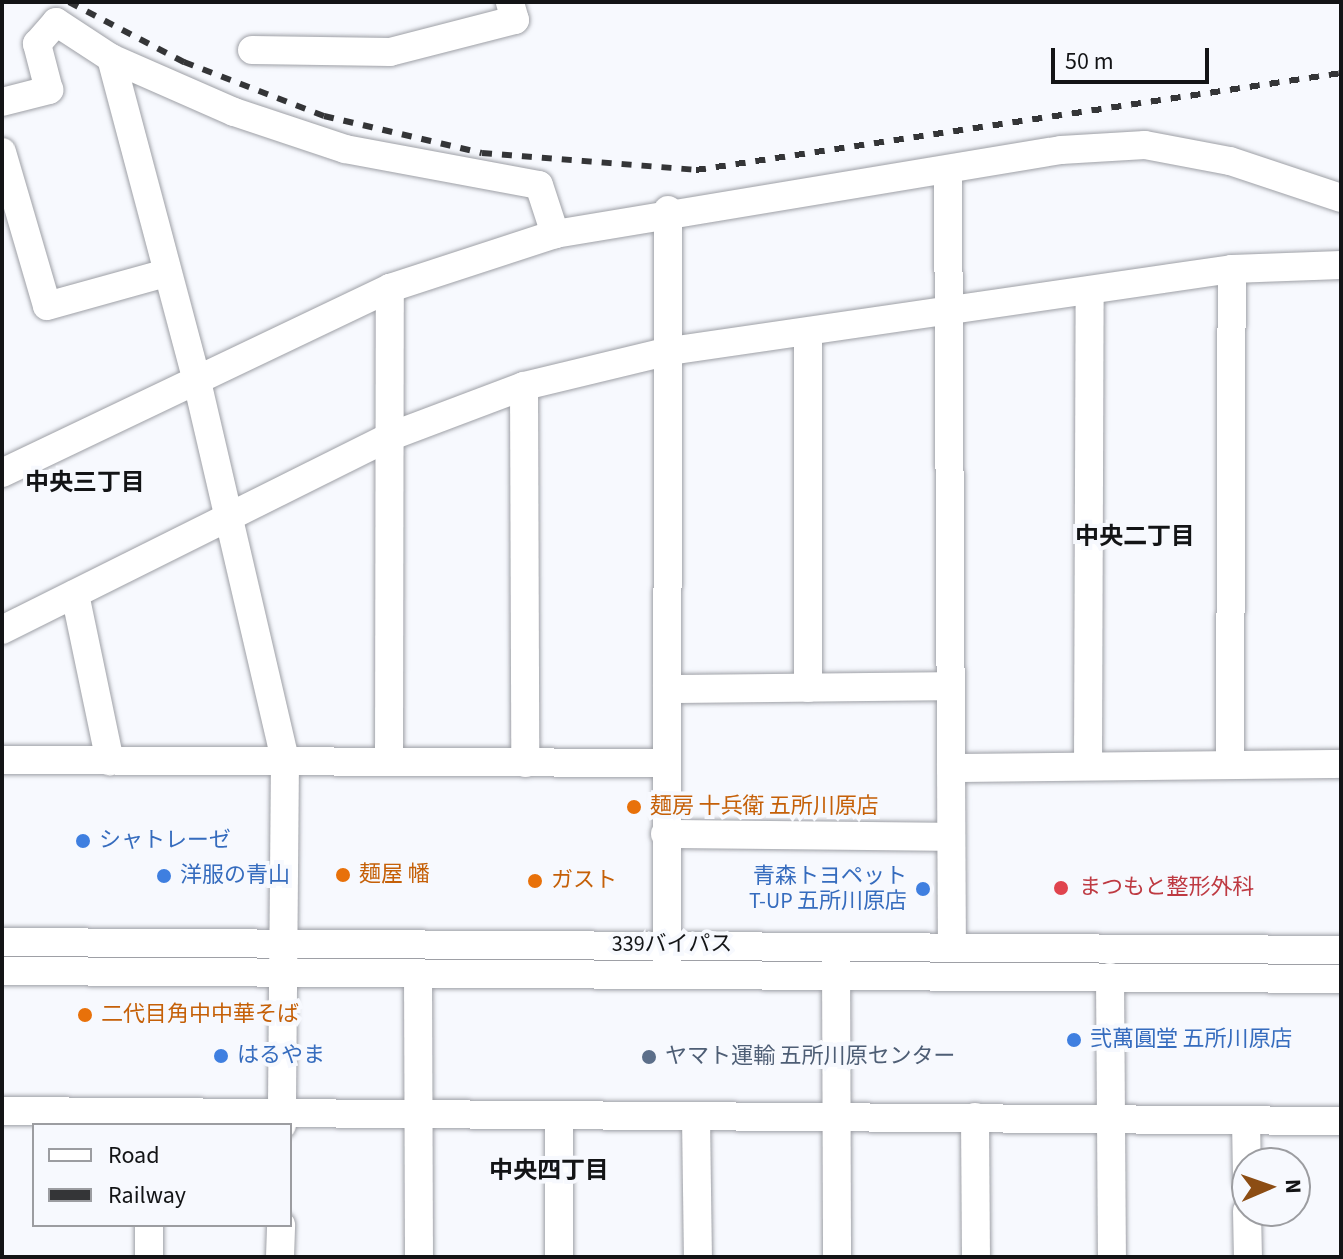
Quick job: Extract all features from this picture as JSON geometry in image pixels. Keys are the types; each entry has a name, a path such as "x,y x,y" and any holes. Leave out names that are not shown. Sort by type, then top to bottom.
{"street":[{"path":"252,50 390,52 515,20 510,2"},
{"path":"2,102 49,90 37,44 56,22 111,58 234,112 345,149 539,185 555,234"},
{"path":"111,58 196,377 285,760 282,1119"},
{"path":"2,473 196,377 390,288 555,234 668,210 948,171 1061,150 1145,145 1230,161 1341,198"},
{"path":"2,152 47,306 166,273"},
{"path":"948,171 953,310 949,837 952,947"},
{"path":"2,971 418,974 667,959 668,210"},
{"path":"2,630 389,437 524,386 670,351 808,334 1232,269 1341,265"},
{"path":"1230,762 1232,269"},
{"path":"389,760 390,288"},
{"path":"1088,765 1090,291"},
{"path":"808,334 808,688"},
{"path":"524,386 525,763"},
{"path":"75,594 110,761"},
{"path":"667,689 951,686"},
{"path":"2,760 665,763"},
{"path":"951,768 1230,762 1341,764"},
{"path":"665,834 949,837"},
{"name":"339バイパス","path":"2,942 282,945 667,959 837,960 952,947 1341,950"},
{"path":"837,1257 837,960 1110,977 1341,979"},
{"path":"418,974 419,1257"},
{"path":"1110,977 1112,1257"},
{"path":"2,1111 150,1119 282,1119 420,1114 1341,1121"},
{"path":"559,1115 559,1257"},
{"path":"975,1117 976,1257"},
{"path":"696,1118 698,1257"},
{"path":"1246,1120 1246,1147"},
{"path":"149,1227 149,1257"},
{"path":"280,1257 281,1227"},
{"path":"1247,1227 1248,1257"}],"railway":[{"path":"69,2 184,62 324,116 482,153 696,170 1341,73"}],"place":[{"name":"麺房 十兵衛 五所川原店","path":"634,807"},
{"name":"シャトレーゼ","path":"83,841"},
{"name":"麺屋 幡","path":"343,875"},
{"name":"洋服の青山","path":"164,876"},
{"name":"ガスト","path":"535,881"},
{"name":"まつもと整形外科","path":"1061,888"},
{"name":"青森トヨペット T-UP 五所川原店","path":"923,889"},
{"name":"二代目角中中華そば","path":"85,1015"},
{"name":"弐萬圓堂 五所川原店","path":"1074,1040"},
{"name":"はるやま","path":"221,1056"},
{"name":"ヤマト運輸 五所川原センター","path":"649,1057"}],"district":[{"name":"中央三丁目","path":"85,483"},
{"name":"中央二丁目","path":"1135,537"},
{"name":"中央四丁目","path":"549,1171"}]}
